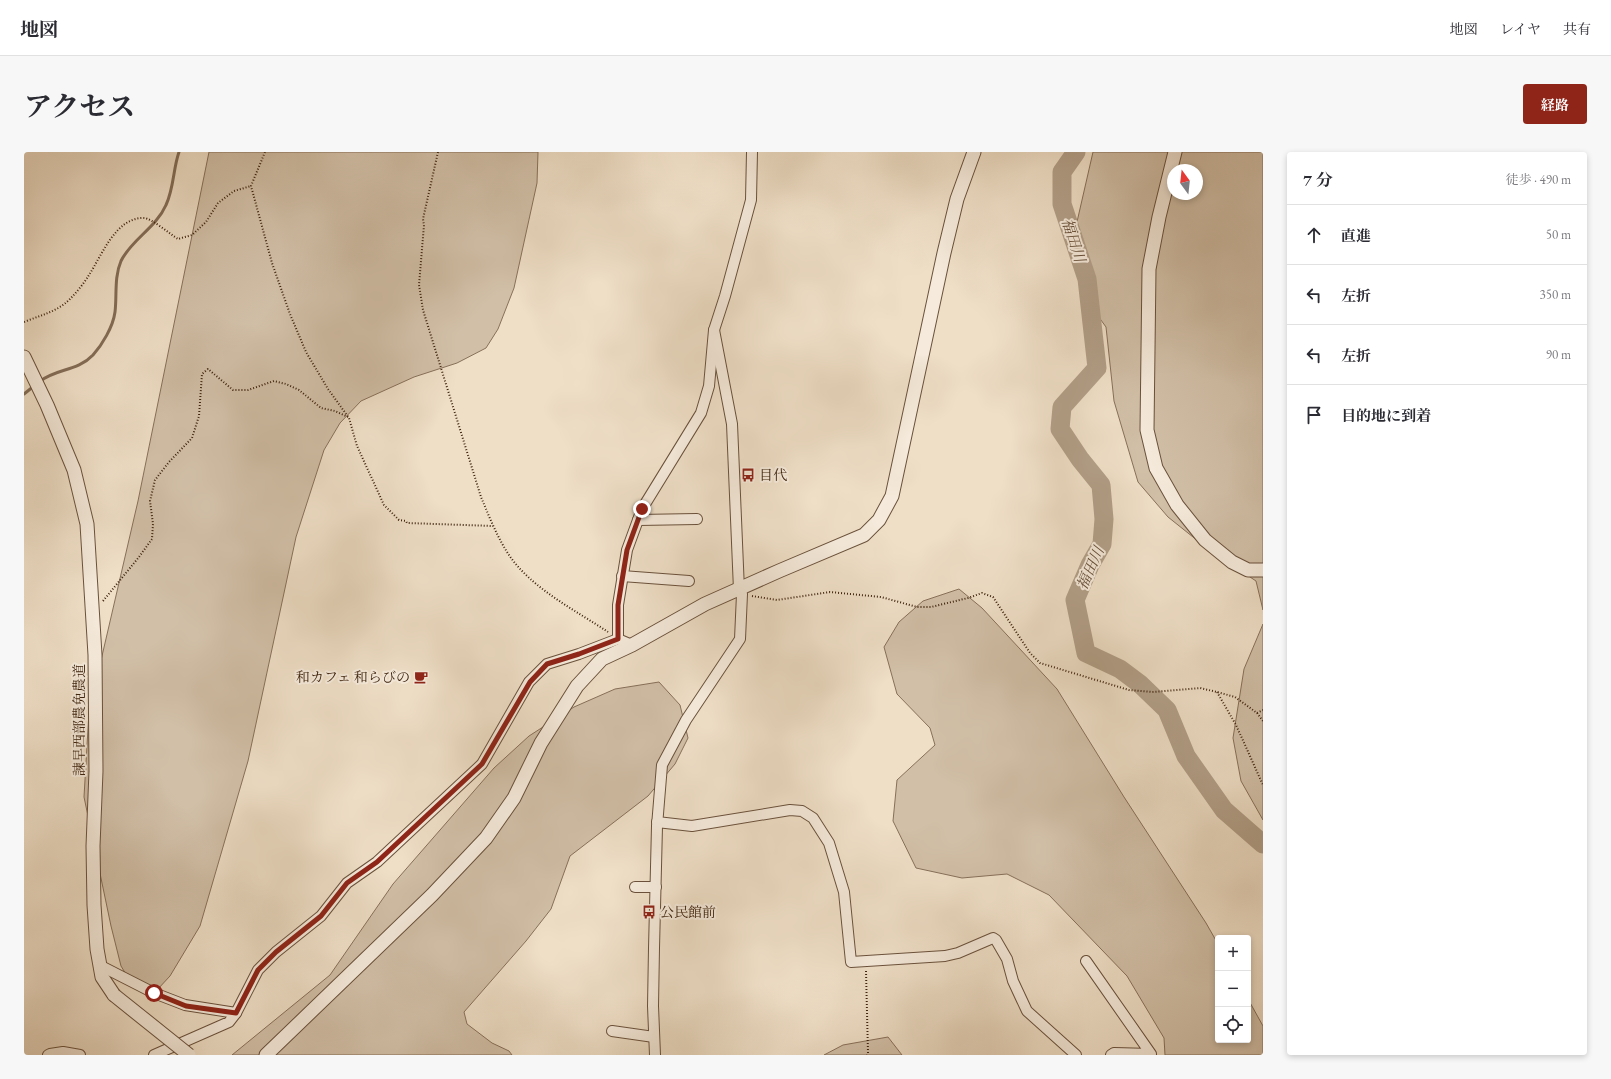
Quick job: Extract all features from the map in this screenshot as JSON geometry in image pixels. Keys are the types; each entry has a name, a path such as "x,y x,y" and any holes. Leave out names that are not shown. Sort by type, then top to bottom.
{"street":[{"path":"618,639 618,605 627,550 642,509 701,413 709,386 714,330 725,296 750,200 752,152"},
{"path":"266,1055 432,895 486,838 514,798 541,743 577,686 602,659 705,604 740,592 779,571 864,536 879,520 892,496 896,482 929,317 957,199 974,152"},
{"path":"1176,152 1159,217 1149,269 1147,430 1156,468 1177,505 1205,540 1232,562 1248,570 1263,570"},
{"path":"655,1055 653,1006 657,822 662,764 686,720 740,639 740,592 732,424 714,330"},
{"name":"諫早西部農免農道","path":"26,362 47,405 74,470 87,524 93,614 96,771 93,846 94,905 97,949 102,976 114,995 189,1055"},
{"path":"638,520 697,519"},
{"path":"622,576 689,581"},
{"path":"154,1055 229,1022 236,1013 258,970 276,952 321,916 347,883 377,862 482,764 530,682 547,664 618,639 632,644"},
{"path":"657,822 692,826 790,810 802,811 813,818 830,843 844,892 851,962 945,956 993,938 996,940 1007,959 1013,981 1027,1011 1076,1055"},
{"path":"635,887 656,887"},
{"path":"1086,961 1151,1054 1114,1053 1111,1055"},
{"path":"101,966 154,993 186,1006 236,1013"},
{"path":"612,1031 654,1037"},
{"path":"48,1055 63,1052 80,1055"}],"path":[{"path":"265,152 251,186 272,263 306,352 328,389 349,418 357,446 384,505 399,520 407,522 493,526"},
{"path":"438,152 423,219 424,226 420,291 423,310 481,497 493,526 509,556 532,581 545,592 618,639"},
{"path":"24,322 58,310 71,298 89,276 109,242 121,227 135,218 146,218 178,239 192,235 206,222 218,203 234,191 251,186"},
{"path":"93,614 140,557 152,539 153,524 150,501 155,480 169,462 192,438 199,416 202,374 208,368 233,390 248,390 274,381 286,384 299,390 321,408 335,411 349,418"},
{"path":"740,592 777,600 830,592 881,597 918,606 931,607 982,593 993,597 1026,648 1040,663 1129,690 1152,692 1200,688 1217,692 1235,697 1257,713 1263,721"},
{"path":"1217,692 1236,725 1263,786"},
{"path":"1257,713 1263,710"},
{"path":"865,962 868,1031 868,1052 866,1055"}],"shaded area":[{"path":"209,152 538,152 537,183 514,288 498,329 486,348 457,363 414,377 361,401 340,423 324,450 296,537 248,761 200,926 170,976 157,990 133,986 121,966 111,926 84,797 89,712 138,501"},
{"path":"1093,152 1263,152 1263,610 1256,581 1208,549 1168,517 1138,482 1114,401 1106,327 1085,298 1074,235"},
{"path":"959,589 982,608 1057,689 1215,939 1215,1043 1251,1043 1251,1004 1263,1026 1263,1055 1165,1055 1164,1038 1127,976 1049,895 1007,874 962,878 916,868 893,821 897,780 935,745 930,728 897,694 884,647 899,622 923,601"},
{"path":"1263,624 1263,820 1241,781 1233,738 1244,669"},
{"path":"659,682 680,705 688,738 675,764 648,796 570,856 551,909 526,941 464,1012 467,1024 492,1043 509,1051 512,1055 232,1055 330,975 393,884 494,768 529,736 574,707 615,689"},
{"path":"888,1037 902,1055 824,1055 843,1045"}],"waterway":[{"path":"39,382 52,374 73,367 87,360 100,346 110,330 116,306 117,273 121,261 125,254 162,213 171,192 179,152"},
{"name":"福田川","path":"1076,152 1062,172 1062,204 1087,279 1097,368 1062,407 1060,429 1080,459 1101,485 1104,519 1102,544 1090,565 1075,600 1086,653 1120,669 1140,684 1167,710 1186,756 1224,810 1263,844"},
{"path":"24,394 34,386"}],"place":[{"name":"目代","path":"748,475"},
{"name":"和カフェ 和らびの","path":"421,677"},
{"name":"公民館前","path":"649,912"}],"route":[{"path":"154,993 186,1006 236,1013 258,970 276,952 321,916 347,883 377,862 482,764 530,682 547,664 618,639 618,605 627,550 642,509"}]}
